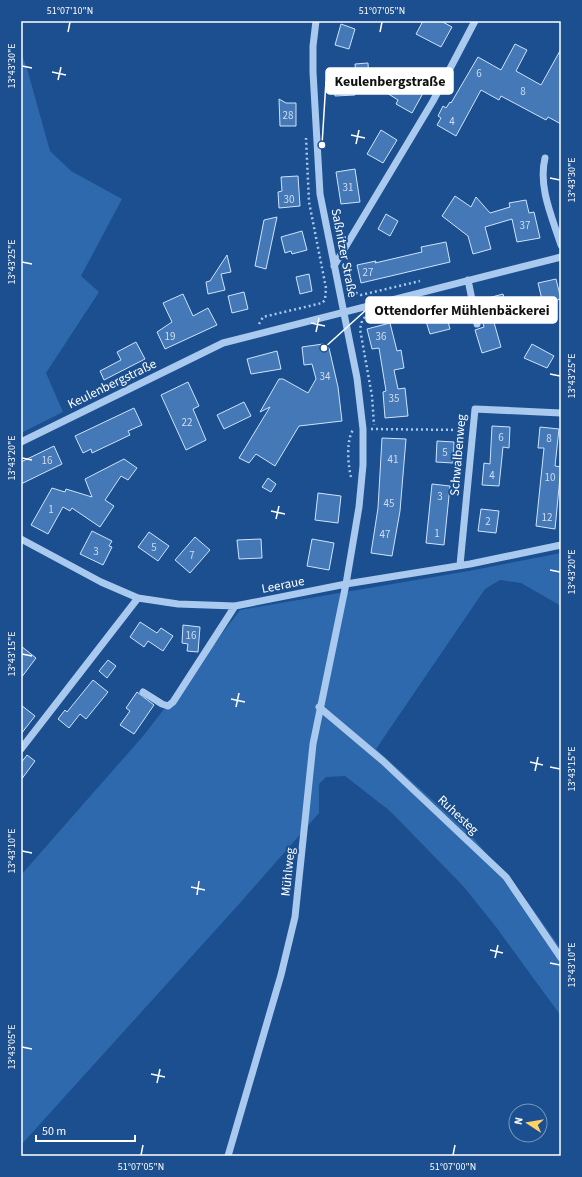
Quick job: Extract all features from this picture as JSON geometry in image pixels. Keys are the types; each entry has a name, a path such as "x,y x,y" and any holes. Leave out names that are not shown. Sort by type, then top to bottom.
{"street":[{"name":"Saßnitzer Straße","path":"316,21 313,46 315,120 320,194 343,312 358,378 363,429 363,465 359,507 346,584"},
{"path":"334,266 433,101 475,21"},
{"path":"545,158 542,169 543,182 547,201 561,245"},
{"name":"Keulenbergstraße","path":"21,442 224,343 561,257"},
{"path":"468,280 478,324"},
{"name":"Schwalbenweg","path":"460,565 475,409 561,413"},
{"name":"Leeraue","path":"21,539 101,582 138,598 178,604 235,606 346,584 460,565 561,545"},
{"name":"Mühlweg","path":"228,1156 281,976 295,917 312,752 319,708 346,584"},
{"path":"21,749 138,598"},
{"path":"142,692 168,706 173,702 235,606"},
{"name":"Ruhesteg","path":"319,708 383,761 506,877 561,958"}],"path":[{"path":"253,335 263,317 322,303 325,300 325,282 309,202 305,141 315,120"},
{"path":"351,483 351,477 348,469 349,436 354,429"},
{"path":"363,429 473,431"}],"shaded area":[{"path":"21,54 26,65 50,151 71,171 122,199 81,276 99,292 46,373 63,412 21,433"},
{"path":"561,553 561,606 521,583 500,580 485,589 376,749 469,833 527,901 561,949 561,1016 496,927 464,887 390,811 345,776 326,777 319,784 319,813 240,903 21,1145 21,875 144,735 240,610 469,571"}],"building":[{"path":"423,21 441,21 452,27 441,47 416,34"},
{"path":"341,24 355,29 349,49 335,45"},
{"path":"515,44 527,50 516,71 541,85 561,49 561,124 548,117 546,120 501,96 499,100 481,90 456,136 437,125 441,118 438,116 443,106 446,108 450,102 451,103 478,57 501,70"},
{"path":"368,63 369,82 356,74 355,64"},
{"path":"384,69 408,84 412,77 427,86 412,113 396,104 398,100 374,85"},
{"path":"334,75 354,75 355,95 335,96"},
{"path":"279,99 286,103 296,103 296,126 280,126"},
{"path":"381,130 397,140 383,163 367,154"},
{"path":"355,169 360,202 341,204 336,172"},
{"path":"298,176 300,206 279,208 278,192 282,191 281,177"},
{"path":"455,196 471,207 476,197 490,213 510,207 509,203 526,200 529,213 534,212 540,238 517,242 512,219 485,227 491,249 473,254 468,236 442,216"},
{"path":"386,214 398,221 390,236 378,229"},
{"path":"277,217 266,269 255,266 264,220"},
{"path":"302,231 307,250 292,254 291,251 285,253 281,237"},
{"path":"446,242 450,262 361,283 357,265 376,261 375,263 422,252 421,247"},
{"path":"227,255 231,272 221,274 225,290 208,294 206,282 210,281"},
{"path":"309,274 312,291 300,294 296,277"},
{"path":"556,279 561,299 543,304 538,283"},
{"path":"244,292 248,309 232,313 228,296"},
{"path":"183,294 193,316 208,308 217,325 165,349 157,332 172,322 163,303"},
{"path":"503,294 509,315 493,319 501,347 482,353 475,330 484,327 477,301"},
{"path":"445,310 450,329 430,334 424,315"},
{"path":"390,323 397,351 401,350 404,368 394,370 398,389 405,388 408,416 385,418 383,392 386,391 379,348 372,349 367,329"},
{"path":"136,342 145,359 104,380 100,371 121,360 117,352"},
{"path":"323,344 329,348 338,387 342,421 299,426 275,466 256,454 249,463 239,458 270,407 260,412 279,379 283,379 308,393 316,379 312,364 304,365 302,347"},
{"path":"532,344 554,356 547,368 524,358"},
{"path":"277,351 281,369 251,374 247,359"},
{"path":"188,382 199,406 193,409 206,440 186,450 161,395"},
{"path":"244,402 251,416 224,429 217,415"},
{"path":"134,408 142,425 128,431 130,435 92,453 91,449 83,453 75,436"},
{"path":"492,426 510,427 509,448 503,447 499,486 482,485 484,463 490,464"},
{"path":"540,427 559,429 555,466 561,467 555,529 536,526 544,448 538,448"},
{"path":"382,438 406,439 400,511 392,556 371,553 378,508"},
{"path":"437,441 454,442 453,463 436,462"},
{"path":"54,446 62,464 21,484 21,462"},
{"path":"124,459 137,468 128,480 121,476 105,500 114,506 100,527 72,508 70,511 63,507 48,534 31,525 52,488 65,492 66,489 92,497 85,479"},
{"path":"268,478 276,484 271,492 262,487"},
{"path":"432,484 450,486 444,545 426,543"},
{"path":"318,493 341,496 338,523 315,520"},
{"path":"481,509 499,511 496,533 478,531"},
{"path":"92,531 112,541 109,546 112,547 103,565 80,554"},
{"path":"149,532 169,546 158,561 138,547"},
{"path":"195,537 210,550 190,573 175,560"},
{"path":"261,539 262,558 239,559 237,540"},
{"path":"312,539 334,543 329,570 307,566"},
{"path":"140,622 157,633 161,628 173,636 163,651 148,641 144,647 130,637"},
{"path":"183,625 200,627 198,652 187,651 188,644 182,643"},
{"path":"21,646 36,658 21,678"},
{"path":"108,660 116,666 107,678 99,671"},
{"path":"93,680 108,692 86,719 80,714 69,728 58,719 65,710 67,712"},
{"path":"137,692 154,705 134,734 120,725 130,711 126,708"},
{"path":"21,705 35,716 21,734"},
{"path":"27,755 35,761 21,780 21,763"}],"place":[{"name":"Keulenbergstraße","path":"322,145"},
{"name":"Ottendorfer Mühlenbäckerei","path":"324,348"}]}
